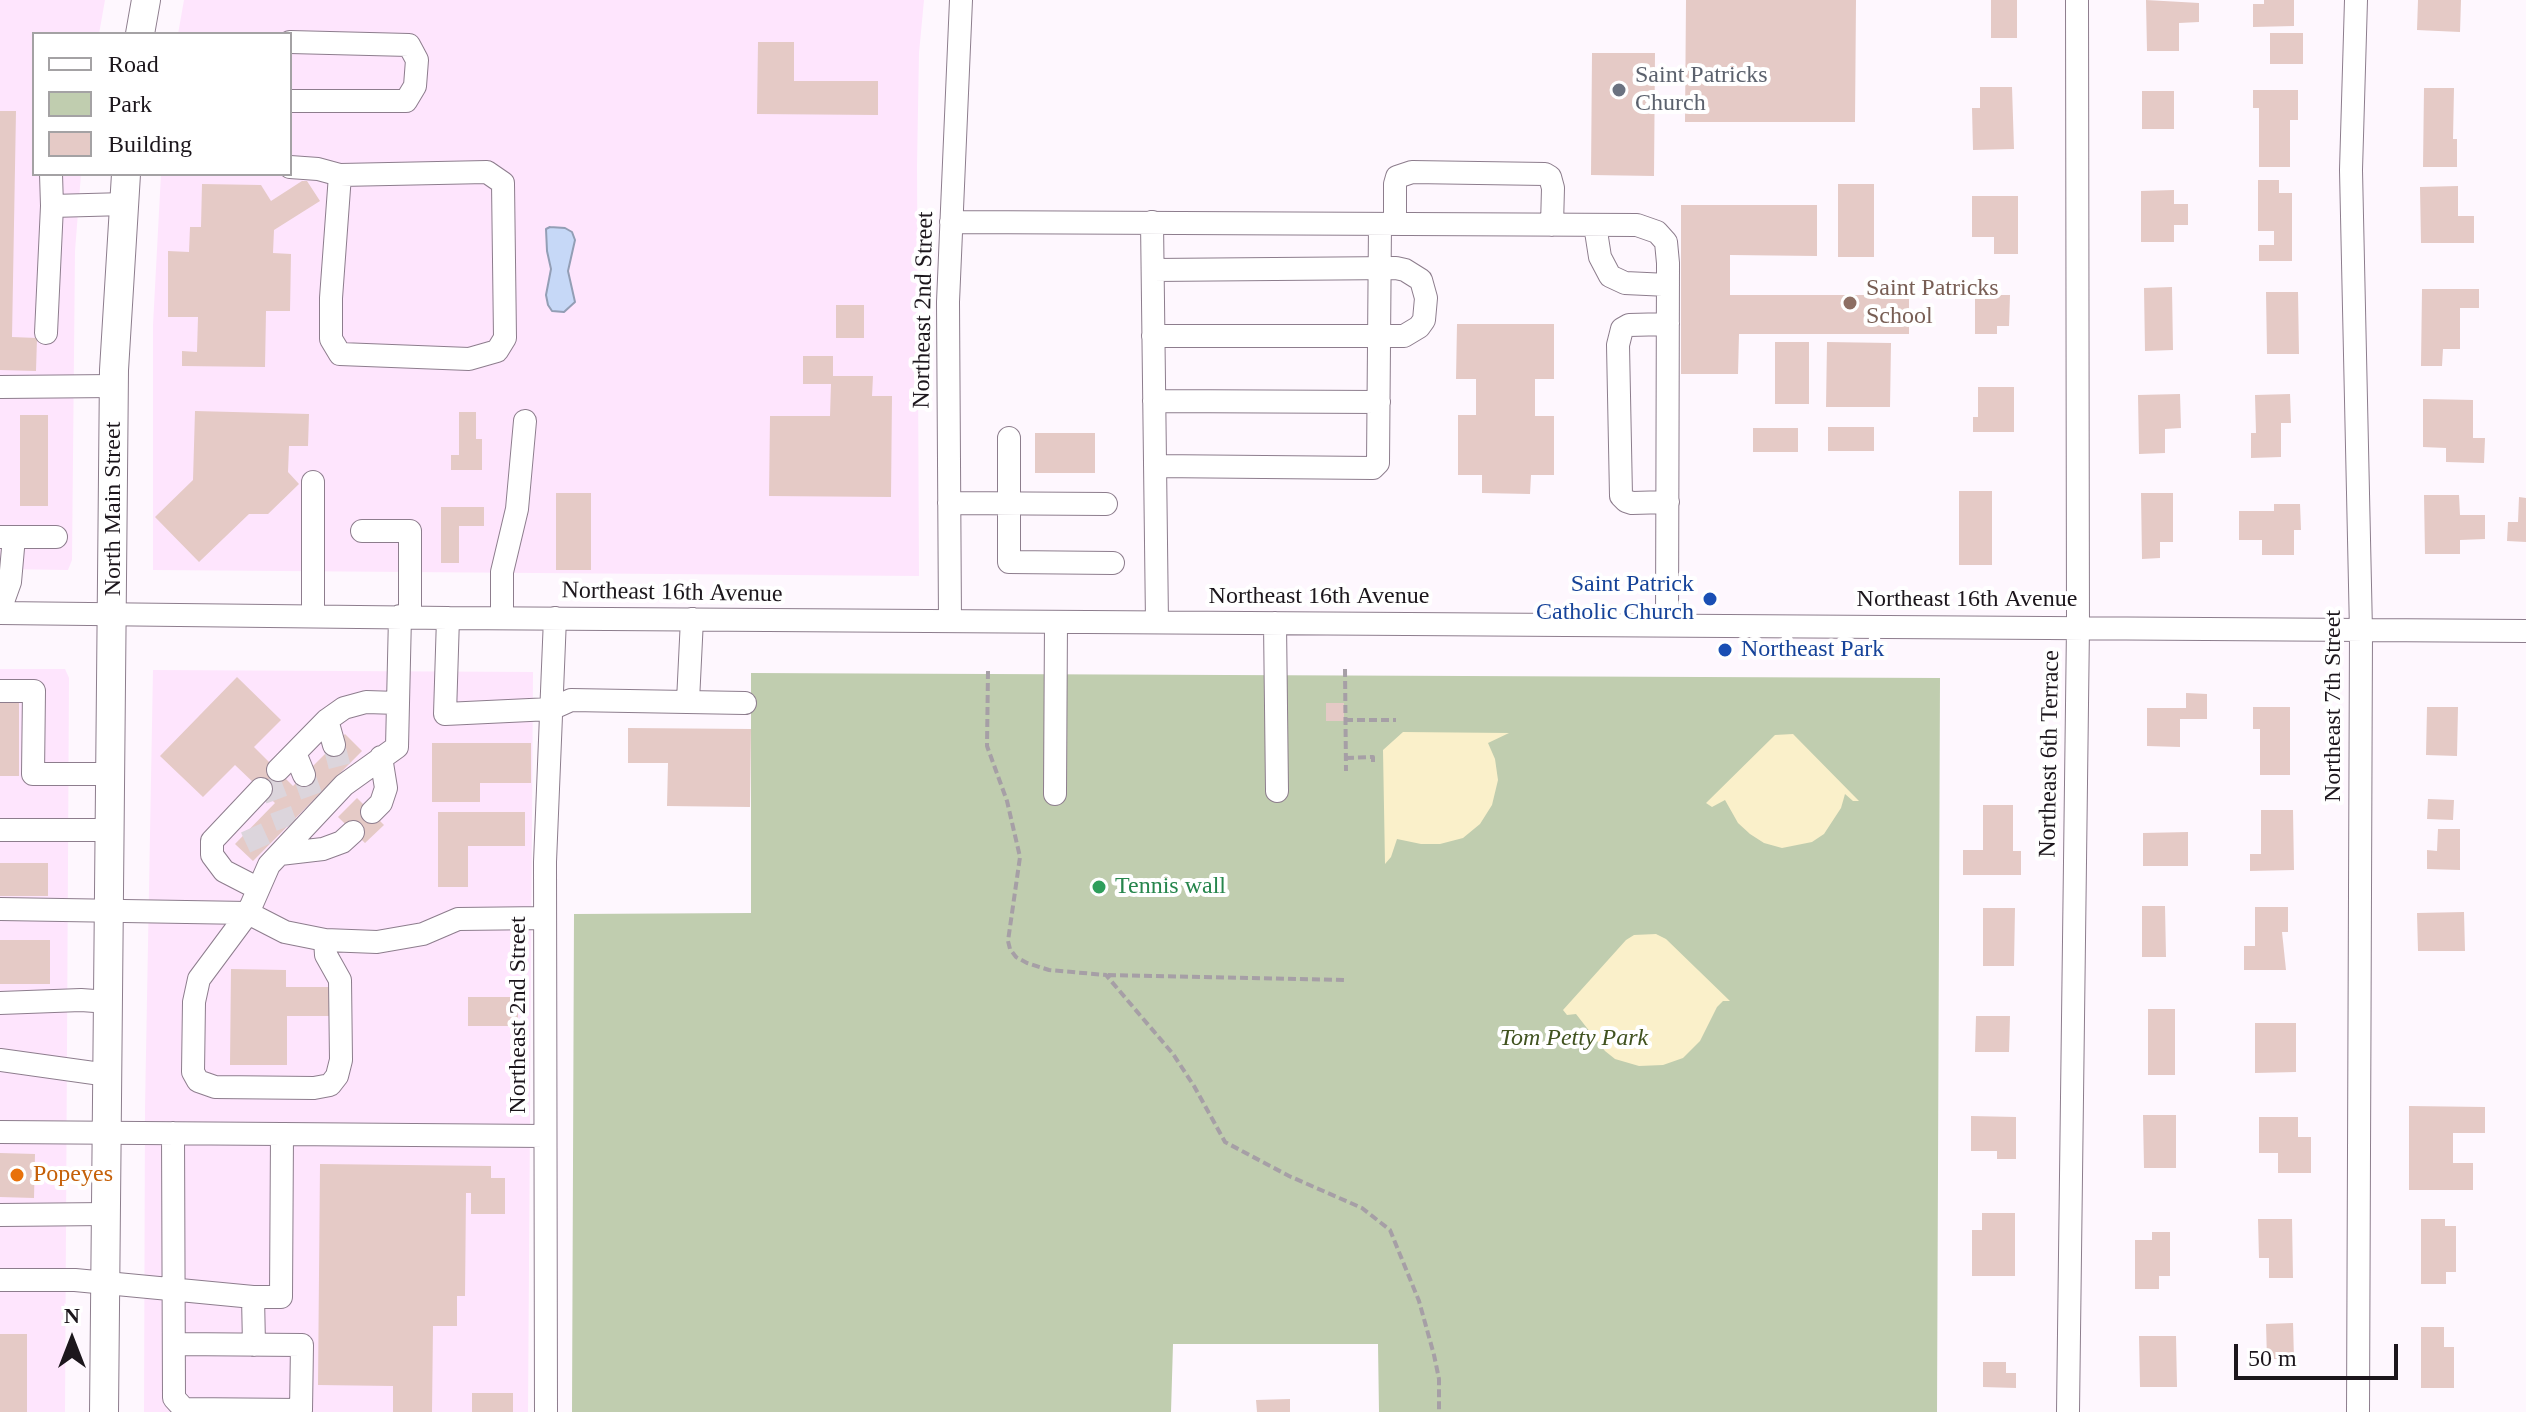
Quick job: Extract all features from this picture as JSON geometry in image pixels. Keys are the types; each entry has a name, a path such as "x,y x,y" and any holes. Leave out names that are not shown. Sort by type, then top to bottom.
{"main road":[{"path":"140,32 146,0"},
{"name":"North Main Street","path":"104,1412 114,386 126,176"}],"street":[{"name":"Northeast 2nd Street","path":"950,621 948,302 961,0"},
{"name":"Northeast 6th Terrace","path":"2068,1412 2078,626 2077,0"},
{"name":"Northeast 7th Street","path":"2356,0 2351,170 2361,631 2358,1412"},
{"path":"292,42 409,45 417,60 415,86 406,101 292,101"},
{"path":"292,167 340,175 487,172 503,183 505,338 497,351 469,359 340,354 331,339 340,175"},
{"path":"1155,466 1373,468 1379,457 1380,268 1397,177 1412,172 1545,174 1552,183 1552,225"},
{"path":"46,333 51,176"},
{"path":"52,206 125,204"},
{"path":"951,222 1648,227 1666,242 1667,625"},
{"path":"1152,222 1157,622"},
{"path":"1595,225 1600,257 1610,276 1625,283 1668,285"},
{"path":"1153,270 1396,268 1421,280 1426,298 1426,313 1419,327 1404,336 1153,336"},
{"path":"1668,324 1629,325 1622,329 1618,361 1621,496 1632,503 1668,502"},
{"path":"0,387 114,386"},
{"path":"1154,401 1379,402"},
{"path":"502,617 502,572 517,509 525,421"},
{"path":"1009,438 1009,562 1113,563"},
{"path":"313,482 313,615"},
{"path":"949,503 1106,504"},
{"path":"325,940 326,955 340,980 341,1060 337,1076 330,1085 314,1088 215,1087 198,1081 193,1072 194,1016 199,979 248,913 278,848 343,778 397,747 410,531 362,531"},
{"path":"0,611 10,582 7,537 56,537"},
{"name":"Northeast 16th Avenue","path":"0,611 448,618 2526,631"},
{"path":"448,618 445,714 551,709 571,700 745,703"},
{"name":"Northeast 2nd Street","path":"546,1412 545,918 555,618"},
{"path":"688,701 692,619"},
{"path":"1055,794 1056,622"},
{"path":"1275,623 1277,791"},
{"path":"0,691 34,691 33,774 111,774"},
{"path":"278,770 327,720 344,708 366,702 398,703"},
{"path":"327,720 334,745"},
{"path":"295,753 304,775"},
{"path":"372,812 381,803 386,788 381,757"},
{"path":"257,888 224,871 212,855 212,841 246,818 261,789"},
{"path":"0,830 111,838"},
{"path":"278,848 323,849 342,842 353,832"},
{"path":"0,909 248,913 285,932 325,940 377,942 423,934 458,919 545,918"},
{"path":"0,1003 109,1002"},
{"path":"0,1060 108,1075"},
{"path":"0,1132 545,1136"},
{"path":"173,1133 174,1398 183,1410 301,1411 302,1345 174,1344"},
{"path":"0,1280 106,1282 281,1297 282,1134"},
{"path":"0,1215 107,1214"},
{"path":"253,1297 254,1345"}],"path":[{"path":"1345,669 1346,771"},
{"path":"988,671 987,746 1007,801 1020,857 1008,941 1016,957 1049,970 1106,975 1347,980"},
{"path":"1345,720 1396,720"},
{"path":"1346,758 1373,757 1373,764"},
{"path":"1106,975 1173,1054 1225,1142 1289,1176 1362,1208 1390,1230 1419,1301 1431,1342 1439,1379 1439,1412"}],"shaded area":[{"path":"0,0 105,0 99,32 32,32 32,176 81,176 75,251 72,560 68,570 0,569"},
{"path":"184,0 924,0 919,53 917,166 919,576 153,570 153,325 161,176 292,176 292,32 178,32"},
{"path":"0,669 65,669 69,678 65,1412 0,1412"},
{"path":"153,670 533,672 528,1412 144,1412 145,1108"}],"green space":[{"name":"Tom Petty Park","path":"751,673 1940,678 1937,1412 1379,1412 1378,1344 1173,1344 1171,1412 572,1412 574,914 751,913"}],"sand":[{"path":"1403,732 1509,733 1488,743 1495,759 1498,780 1492,805 1480,824 1463,838 1440,844 1397,839 1385,864 1383,750"},
{"path":"1793,734 1859,801 1853,801 1845,794 1841,808 1824,834 1812,842 1782,848 1764,843 1750,834 1738,823 1725,800 1712,807 1706,803 1775,735"},
{"path":"1656,934 1666,939 1730,1001 1723,1001 1717,1007 1700,1041 1683,1058 1663,1065 1639,1066 1615,1059 1576,1014 1567,1015 1563,1010 1626,940 1634,935"}],"water":[{"path":"565,228 572,232 575,240 568,271 575,302 564,312 552,311 546,295 551,269 546,229"}],"building":[{"path":"1686,0 1856,0 1855,122 1685,122"},
{"path":"1991,0 2017,0 2017,38 1991,38"},
{"path":"2146,0 2199,3 2199,22 2179,23 2179,51 2147,51"},
{"path":"2264,0 2294,0 2294,26 2253,27 2253,4 2264,4"},
{"path":"2418,0 2461,0 2460,32 2417,30"},
{"path":"2270,33 2303,33 2303,64 2270,64"},
{"path":"758,42 794,42 794,81 878,81 878,115 757,114"},
{"path":"1592,53 1655,53 1654,176 1591,175"},
{"path":"1980,87 2012,87 2014,149 1973,150 1972,108 1980,108"},
{"path":"2424,88 2454,88 2453,139 2457,139 2457,167 2423,167"},
{"path":"2253,90 2298,90 2298,120 2290,120 2290,167 2259,167 2259,108 2253,108"},
{"path":"2142,91 2174,91 2174,129 2142,129"},
{"path":"0,111 16,111 12,337 37,338 36,371 0,370"},
{"path":"2258,180 2279,180 2279,193 2292,193 2292,261 2259,261 2259,245 2274,245 2274,231 2258,231"},
{"path":"302,181 307,181 320,201 274,230 273,253 291,254 290,311 266,311 265,367 182,366 182,351 197,352 198,317 168,317 168,251 189,252 190,227 201,227 202,184 261,185 271,201"},
{"path":"1838,184 1874,184 1874,257 1838,257"},
{"path":"2458,186 2458,216 2474,216 2474,243 2421,243 2420,187"},
{"path":"2174,190 2174,204 2188,204 2188,225 2174,225 2174,242 2141,242 2141,191"},
{"path":"1972,196 2018,196 2018,254 1994,254 1994,237 1972,237"},
{"path":"1681,205 1817,205 1817,256 1730,255 1730,295 1909,295 1909,334 1739,334 1738,374 1681,374"},
{"path":"2172,287 2173,350 2145,351 2144,288"},
{"path":"2422,289 2479,289 2479,308 2460,308 2460,349 2443,349 2442,366 2421,366"},
{"path":"2266,292 2298,292 2299,354 2267,354"},
{"path":"1975,295 2010,295 2009,326 1997,326 1997,334 1975,334"},
{"path":"836,305 864,305 864,338 836,338"},
{"path":"1457,324 1554,324 1554,379 1535,379 1535,416 1554,416 1554,475 1531,475 1530,494 1482,493 1482,475 1458,475 1458,415 1476,415 1476,379 1456,379"},
{"path":"1775,342 1809,342 1809,404 1775,404"},
{"path":"1827,342 1891,343 1890,407 1826,407"},
{"path":"803,356 833,356 833,376 873,376 872,396 892,396 891,497 769,496 770,416 830,416 831,384 803,384"},
{"path":"1978,387 2014,387 2014,432 1973,432 1973,417 1978,417"},
{"path":"2180,394 2181,428 2165,429 2165,453 2139,454 2138,395"},
{"path":"2290,394 2291,423 2281,423 2281,457 2251,458 2251,433 2256,433 2255,395"},
{"path":"2423,399 2473,400 2473,438 2485,438 2484,463 2446,462 2446,448 2423,447"},
{"path":"195,411 309,414 308,446 289,446 288,472 299,484 268,514 249,514 199,562 155,517 193,480"},
{"path":"459,412 476,412 476,439 482,439 482,470 451,470 451,455 459,455"},
{"path":"20,415 48,415 48,506 20,506"},
{"path":"1828,427 1874,427 1874,451 1828,451"},
{"path":"1753,428 1798,428 1798,452 1753,452"},
{"path":"1035,433 1095,433 1095,473 1035,473"},
{"path":"1959,491 1992,491 1992,565 1959,565"},
{"path":"556,493 591,493 591,570 556,570"},
{"path":"2141,493 2173,493 2173,542 2160,542 2160,558 2142,559"},
{"path":"2424,495 2459,495 2460,515 2485,515 2485,539 2460,540 2460,554 2425,554"},
{"path":"2519,497 2526,498 2526,542 2507,541 2508,522 2518,522"},
{"path":"2274,504 2300,504 2301,530 2294,530 2294,555 2262,555 2262,540 2239,540 2239,511 2274,511"},
{"path":"441,507 484,507 484,526 459,526 459,563 441,563"},
{"path":"237,677 281,720 254,747 293,786 345,734 362,751 253,861 235,844 275,803 235,765 203,797 160,756"},
{"path":"2186,693 2207,694 2207,719 2180,719 2180,747 2147,746 2147,708 2186,708"},
{"path":"0,698 19,698 19,776 0,776"},
{"path":"1326,703 1344,703 1344,721 1326,721"},
{"path":"2253,707 2290,707 2290,775 2260,775 2260,729 2253,729"},
{"path":"2427,707 2458,707 2457,756 2426,755"},
{"path":"628,728 751,729 750,807 667,806 668,763 628,763"},
{"path":"432,743 531,743 531,783 480,783 480,802 432,802"},
{"path":"357,798 384,825 365,843 338,817"},
{"path":"2428,799 2454,800 2453,820 2427,819"},
{"path":"1983,805 2013,805 2013,851 2021,851 2021,875 1963,875 1963,850 1983,850"},
{"path":"2261,810 2293,810 2294,870 2250,871 2250,854 2261,854"},
{"path":"438,812 525,812 525,846 468,846 468,887 438,887"},
{"path":"2438,829 2460,829 2460,870 2427,869 2427,850 2437,851"},
{"path":"2188,832 2188,866 2143,866 2143,833"},
{"path":"0,863 48,863 48,896 0,896"},
{"path":"2142,906 2165,906 2166,957 2142,957"},
{"path":"2255,907 2288,907 2288,932 2282,932 2286,970 2244,970 2244,946 2255,946"},
{"path":"1983,908 2015,908 2014,966 1983,966"},
{"path":"2464,912 2465,951 2418,951 2417,913"},
{"path":"0,940 50,940 50,984 0,984"},
{"path":"231,969 286,970 286,987 331,987 331,1016 287,1016 287,1065 230,1065"},
{"path":"468,997 518,997 518,1026 468,1026"},
{"path":"2148,1009 2175,1009 2175,1075 2148,1075"},
{"path":"1976,1016 2010,1016 2009,1052 1975,1052"},
{"path":"2255,1023 2296,1023 2296,1072 2255,1073"},
{"path":"2409,1106 2485,1107 2485,1133 2453,1133 2453,1163 2473,1163 2473,1190 2409,1190"},
{"path":"2143,1115 2176,1115 2176,1168 2144,1168"},
{"path":"1971,1116 2016,1117 2016,1159 1997,1159 1997,1151 1971,1151"},
{"path":"2259,1117 2298,1117 2298,1137 2311,1137 2311,1173 2278,1173 2278,1153 2259,1153"},
{"name":"Popeyes","path":"0,1153 35,1154 34,1198 0,1197"},
{"path":"320,1164 491,1166 491,1178 505,1178 505,1214 471,1214 471,1193 466,1193 465,1296 457,1296 457,1326 433,1326 432,1412 393,1412 393,1386 318,1385"},
{"path":"1982,1213 2015,1213 2015,1276 1972,1276 1972,1230 1982,1230"},
{"path":"2258,1219 2292,1219 2293,1278 2269,1278 2269,1258 2259,1258"},
{"path":"2421,1219 2445,1219 2445,1226 2456,1226 2456,1272 2446,1272 2446,1284 2421,1284"},
{"path":"2152,1232 2170,1232 2170,1276 2159,1276 2159,1289 2135,1289 2135,1240 2152,1240"},
{"path":"2293,1323 2294,1359 2267,1359 2266,1324"},
{"path":"2421,1327 2444,1327 2444,1347 2454,1347 2454,1388 2421,1388"},
{"path":"0,1334 27,1334 27,1412 0,1412"},
{"path":"2139,1336 2176,1336 2177,1387 2140,1387"},
{"path":"1983,1362 2006,1362 2006,1373 2016,1373 2016,1388 1983,1387"},
{"path":"472,1393 513,1393 513,1412 472,1412"},
{"path":"1290,1399 1290,1412 1257,1412 1256,1400"}],"tunnel":[{"path":"334,745 341,772"},
{"path":"304,775 313,800"},
{"path":"269,779 287,827"},
{"path":"251,828 262,852"}],"place":[{"name":"Saint Patricks Church","path":"1619,90"},
{"name":"Saint Patricks School","path":"1850,303"},
{"name":"Saint Patrick Catholic Church","path":"1710,599"},
{"name":"Northeast Park","path":"1725,650"},
{"name":"Tennis wall","path":"1099,887"},
{"name":"Popeyes","path":"17,1175"}]}
